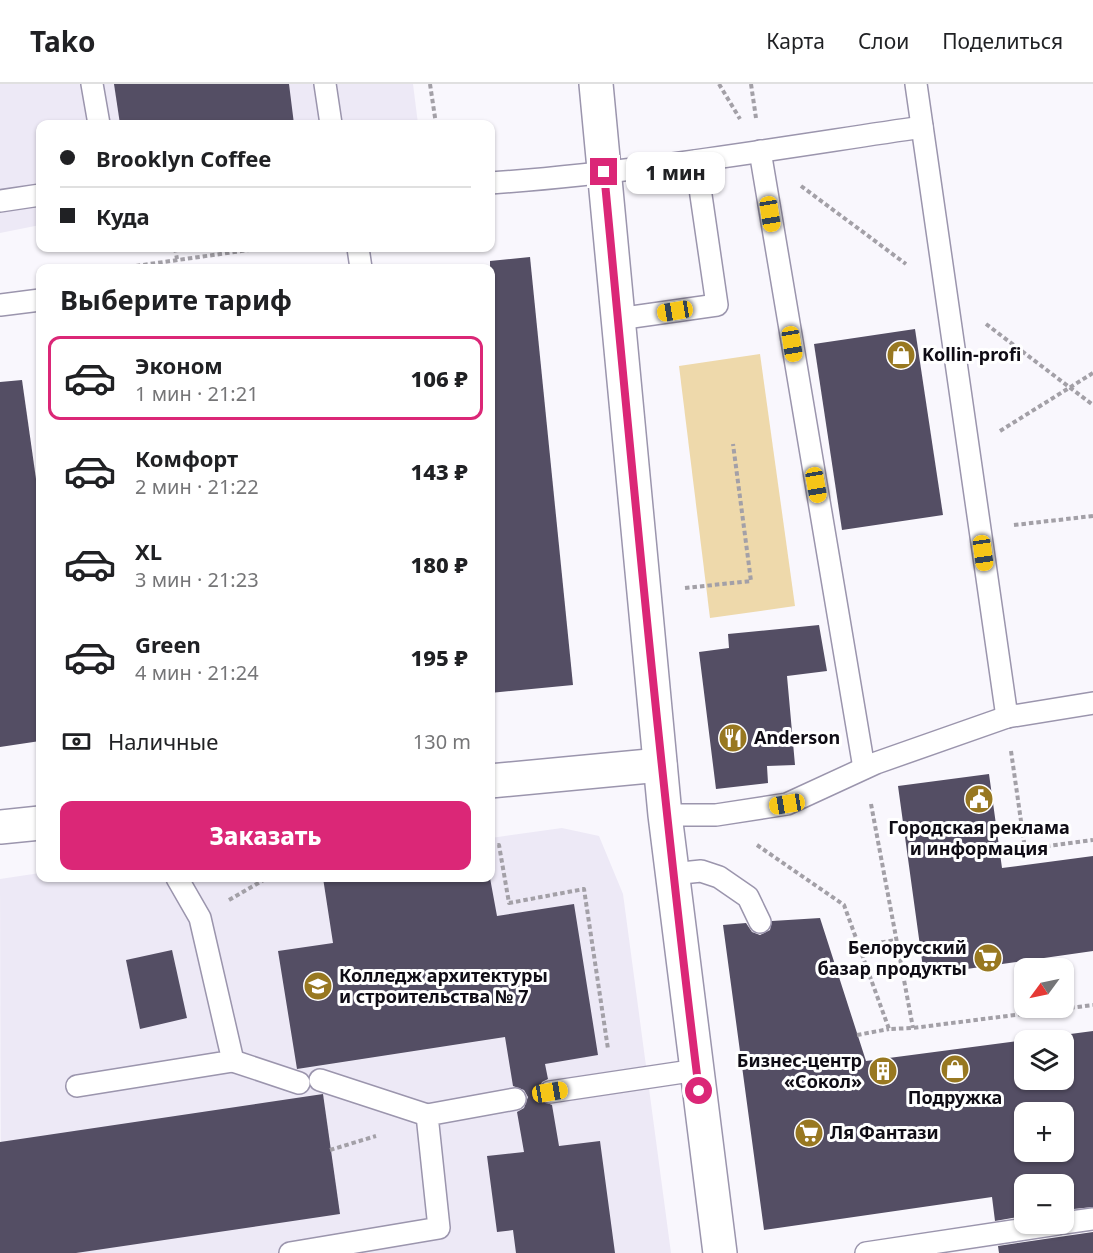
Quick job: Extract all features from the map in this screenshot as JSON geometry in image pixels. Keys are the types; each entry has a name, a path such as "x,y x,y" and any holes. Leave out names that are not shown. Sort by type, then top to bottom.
{"street":[{"path":"596,84 642,592 665,815 720,1253"},
{"path":"495,781 660,765"},
{"path":"0,827 36,823"}],"lane":[{"path":"92,84 98,120"},
{"path":"325,84 331,120"},
{"path":"916,84 1007,717"},
{"path":"495,183 696,161 922,127"},
{"path":"760,151 864,768"},
{"path":"618,319 717,305 696,161"},
{"path":"0,201 36,196"},
{"path":"0,305 36,300"},
{"path":"665,815 716,815 787,804 864,768 1007,717 1093,703"},
{"path":"672,874 702,870 719,876 748,897 760,922"},
{"path":"179,882 200,918 232,1061"},
{"path":"77,1086 232,1061 427,1115 515,1099"},
{"path":"550,1092 697,1070"},
{"path":"290,1253 439,1228 427,1115"},
{"path":"1074,1222 1093,1219"},
{"path":"866,1253 1014,1231"}],"path":[{"path":"430,84 435,120"},
{"path":"719,84 760,151 785,174 1093,405"},
{"path":"176,252 177,259"},
{"path":"146,264 232,252"},
{"path":"969,451 1093,373"},
{"path":"642,592 751,581 733,444"},
{"path":"980,529 1093,516"},
{"path":"1007,717 1025,849 1093,840"},
{"path":"864,768 913,1028"},
{"path":"716,815 844,905 889,1029"},
{"path":"495,846 500,845 509,903 585,889 613,1083"},
{"path":"859,946 896,940"},
{"path":"857,1035 889,1029 913,1028 1093,1005"}],"shaded area":[{"path":"0,84 413,84 418,120 36,120 36,226 0,233"},
{"path":"760,354 795,606 710,618 679,366"},
{"name":"Колледж архитектуры и строительства № 7","path":"562,828 599,836 623,894 671,1253 1,1253 0,879 36,874 36,882 495,882 495,837"}],"building":[{"path":"114,84 289,84 294,120 119,120"},
{"path":"530,257 573,685 495,693 495,264 490,264 490,261"},
{"path":"915,329 943,515 842,530 814,344"},
{"path":"22,380 36,479 36,742 0,747 0,382"},
{"path":"819,625 827,671 787,676 795,765 767,766 768,783 716,789 699,652 729,648 728,634"},
{"path":"989,774 1002,868 1093,856 1093,951 1044,958 1014,958 1014,962 924,975 898,786"},
{"path":"324,882 491,882 497,916 574,904 598,1055 545,1064 548,1079 542,1082 537,1093 540,1100 552,1105 559,1146 600,1141 615,1253 516,1253 513,1230 497,1232 487,1156 524,1152 517,1112 524,1108 528,1097 524,1090 513,1086 505,1037 297,1069 278,951 333,943"},
{"name":"Бизнес-центр «Сокол»","path":"820,918 866,1061 1014,1041 1014,1090 1074,1090 1074,1034 1093,1031 1093,1207 1074,1209 1074,1174 1014,1174 1014,1218 995,1221 992,1197 764,1230 723,925 746,923 752,932 760,935 770,930 772,921"},
{"path":"172,950 187,1018 140,1029 126,960"},
{"path":"323,1094 340,1214 76,1253 0,1253 0,1142"},
{"path":"1093,1232 1093,1253 999,1253 998,1246"}],"place":[{"name":"Kollin-profi","path":"901,355"},
{"name":"Anderson","path":"733,738"},
{"name":"Городская реклама и информация","path":"979,799"},
{"name":"Белорусский базар продукты","path":"988,958"},
{"name":"Колледж архитектуры и строительства № 7","path":"318,986"},
{"name":"Подружка","path":"955,1069"},
{"name":"Бизнес-центр «Сокол»","path":"883,1071"},
{"name":"Ля Фантази","path":"809,1133"}],"route":[{"path":"604,172 642,592 670,854 699,1091"}]}
